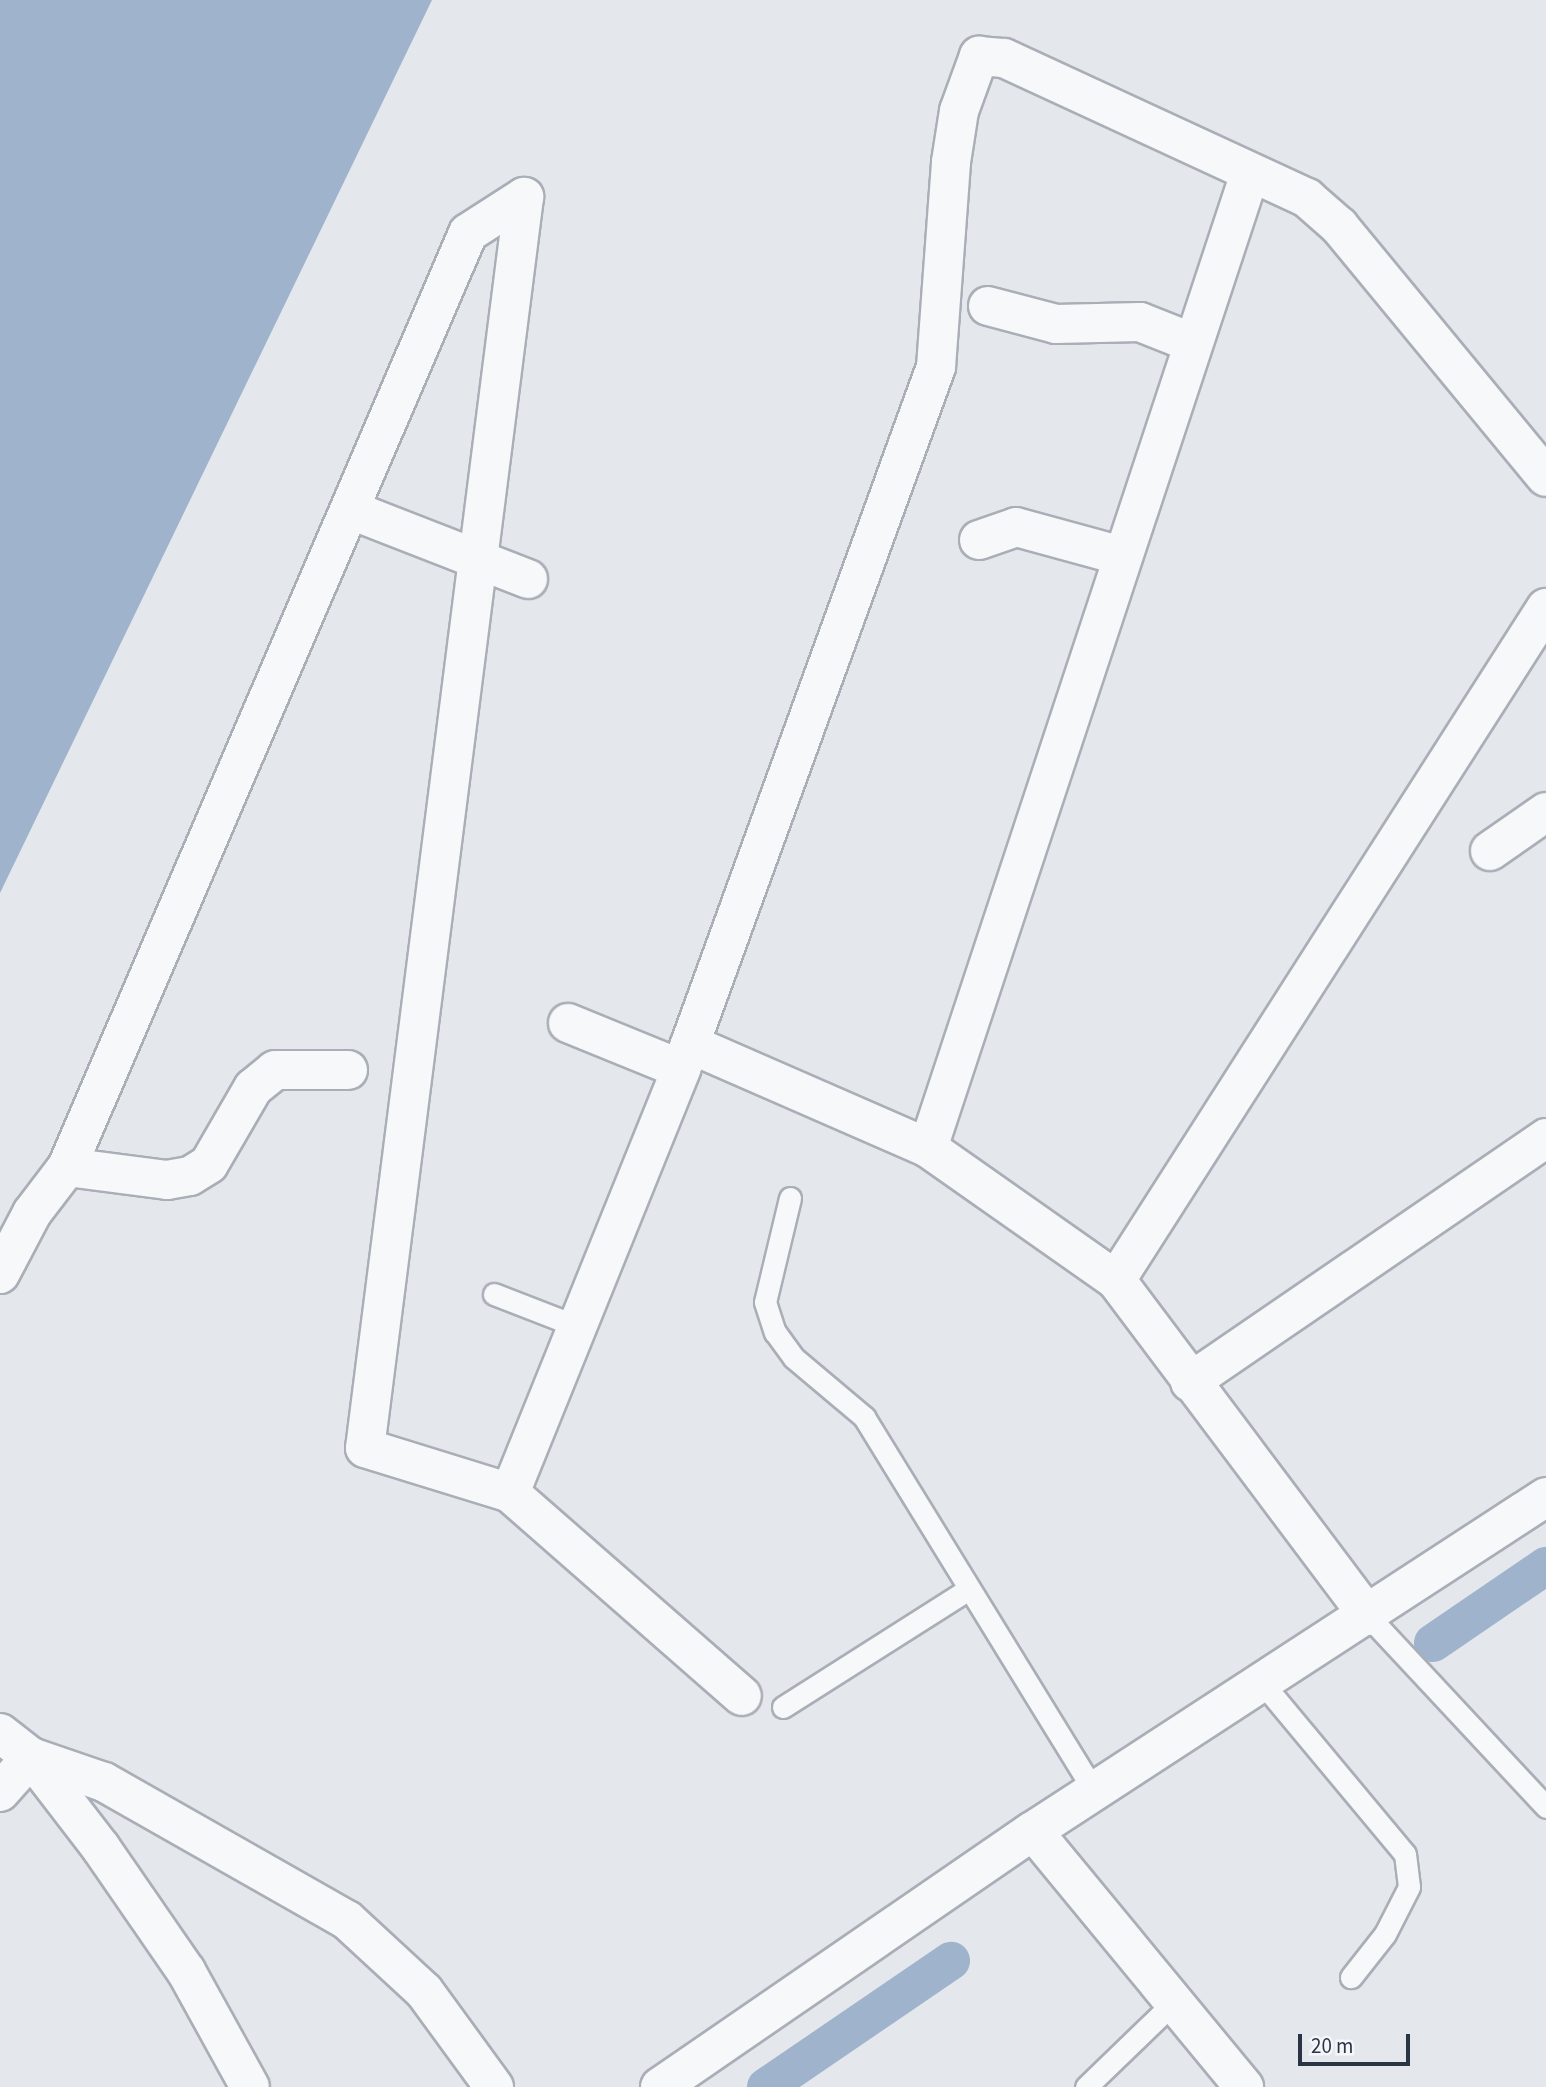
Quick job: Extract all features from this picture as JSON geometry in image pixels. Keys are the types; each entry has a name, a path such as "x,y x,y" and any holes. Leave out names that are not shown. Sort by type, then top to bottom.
{"street":[{"path":"510,1493 686,1057 936,367 942,231 972,65 986,54 1004,58 1249,176 1307,198 1339,226 1546,477"},
{"path":"928,1148 1249,176"},
{"path":"0,1274 32,1213 67,1167 468,233 524,197 365,1448 510,1493 742,1696"},
{"path":"988,306 1056,324 1140,322 1193,342"},
{"path":"351,510 528,579"},
{"path":"979,540 1016,527 1122,556"},
{"path":"1115,1280 1546,608"},
{"path":"1490,852 1546,812"},
{"path":"568,1023 686,1057 928,1148 1115,1280 1368,1616"},
{"path":"67,1167 167,1180 190,1176 209,1164 253,1088 275,1070 348,1070"},
{"path":"1190,1382 1546,1138"},
{"path":"660,2087 1033,1831 1264,1685 1546,1497"},
{"path":"0,1733 31,1757 186,1971 250,2087"},
{"path":"0,1792 31,1757"},
{"path":"31,1757 104,1782 348,1920 424,1991 494,2087"},
{"path":"1033,1831 1244,2087"}],"lane":[{"path":"790,1198 765,1302 775,1332 793,1358 864,1417 966,1591 1094,1791"},
{"path":"495,1294 579,1327"},
{"path":"783,1707 966,1591"},
{"path":"1368,1616 1546,1807"},
{"path":"1264,1685 1405,1854 1409,1887 1385,1934 1351,1977"},
{"path":"1086,2087 1174,2002"}],"water":[{"path":"0,0 432,0 0,893"}],"waterway":[{"path":"1433,1643 1546,1566"},
{"path":"766,2087 951,1961"}]}
